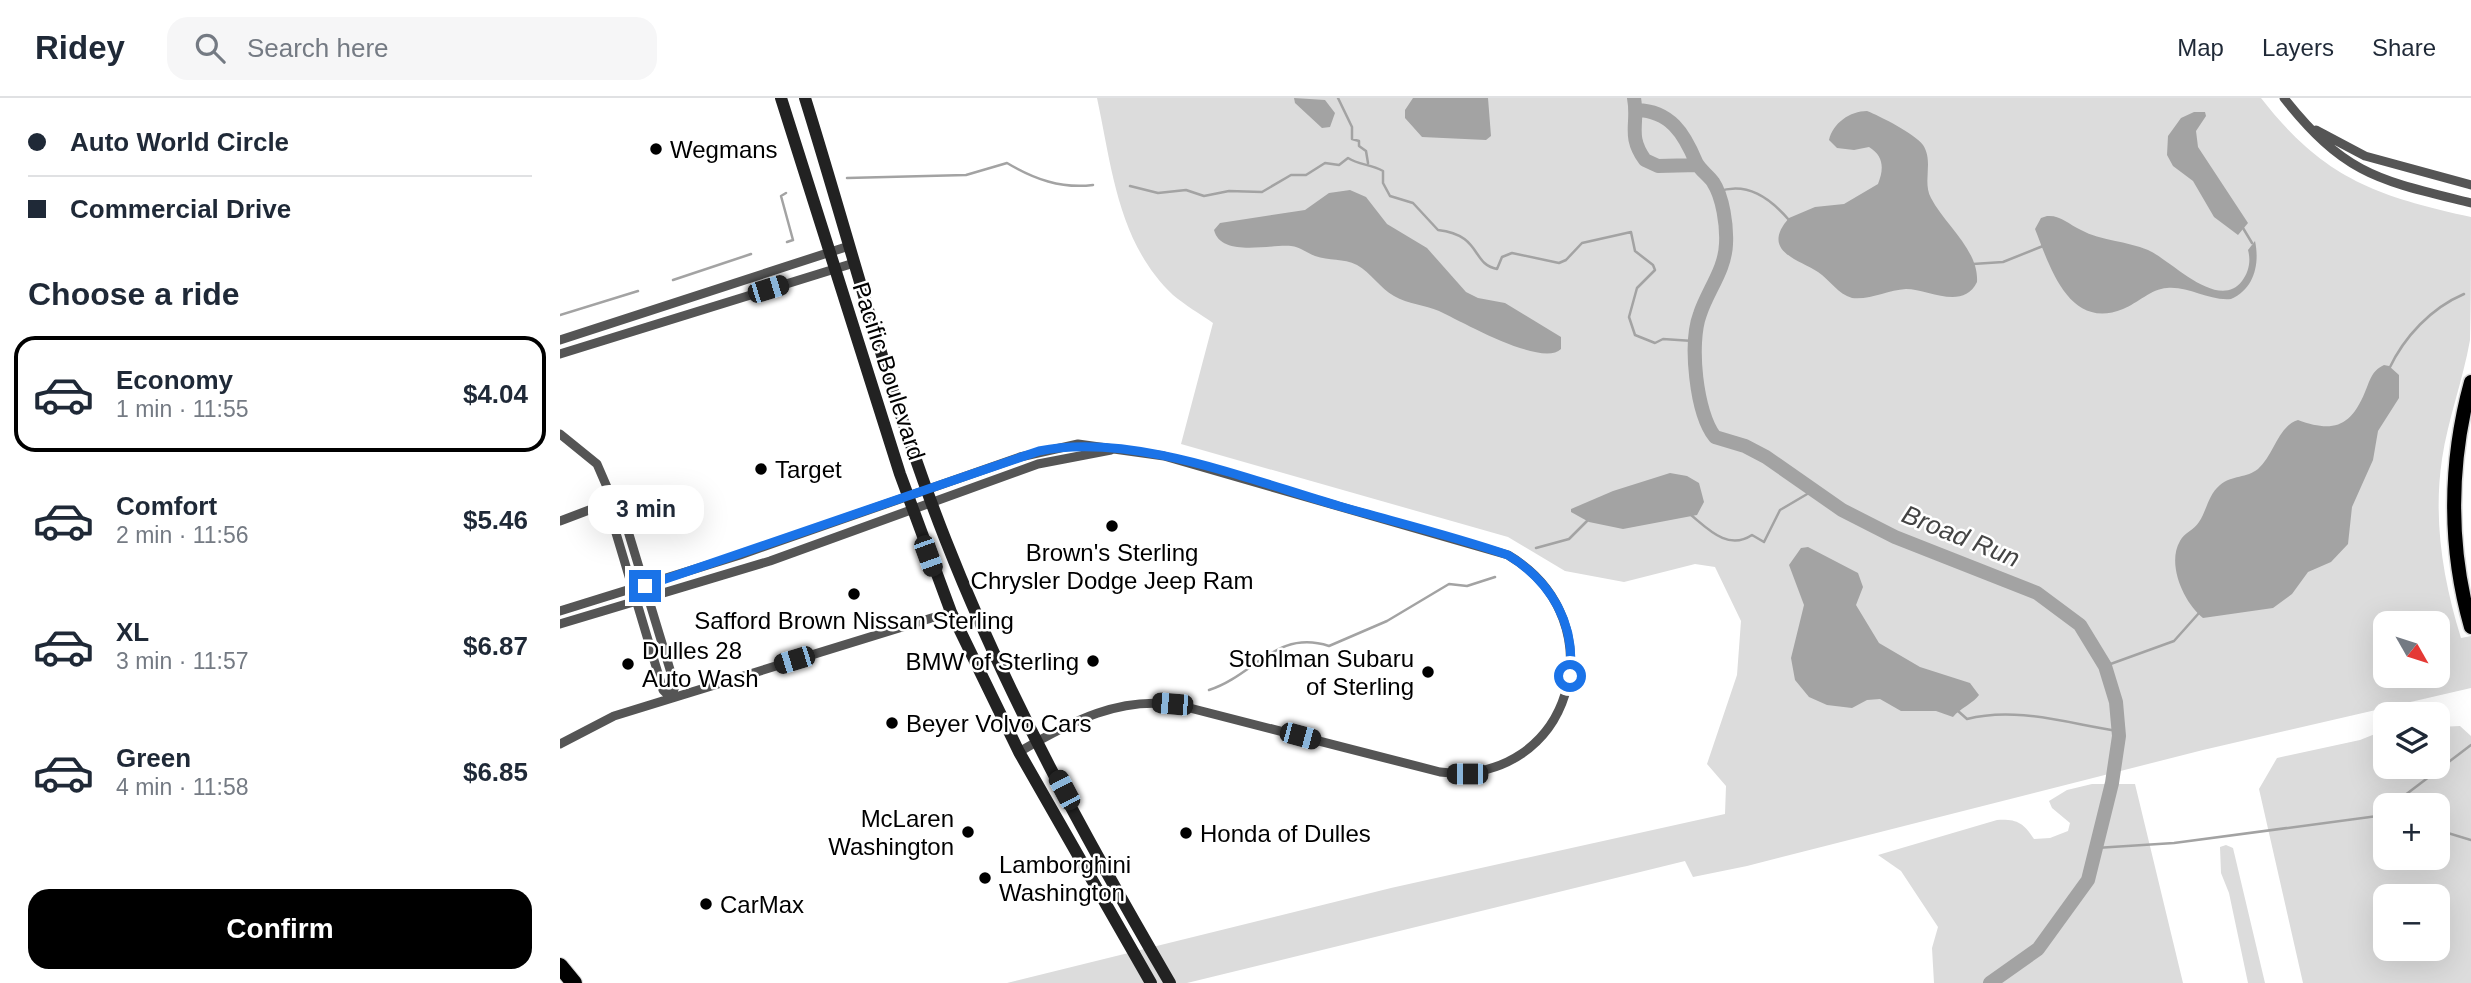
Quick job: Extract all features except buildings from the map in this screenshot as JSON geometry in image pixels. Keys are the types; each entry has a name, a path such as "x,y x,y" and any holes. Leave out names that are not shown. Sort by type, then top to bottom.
{"highway":[{"path":"560,966 574,983"}],"main road":[{"name":"Pacific Boulevard","path":"781,98 833,269 908,496 951,612 1019,752 1151,983"},
{"name":"Pacific Boulevard","path":"805,98 927,489 972,607 1037,741 1170,983"},
{"path":"2471,382 2458,448 2454,503 2460,580 2471,627"}],"street":[{"path":"2284,98 2331,150 2362,171 2388,182 2471,203"},
{"path":"2306,123 2365,156 2471,185"},
{"path":"560,340 849,246"},
{"path":"560,354 854,262"},
{"path":"560,434 597,464 613,500 621,508 675,686 671,698"},
{"path":"560,611 645,586 1050,449 1077,444 1122,449 1195,465 1508,555 1543,584 1563,615 1571,650 1567,690 1550,725 1530,747 1494,768 1467,774 1426,769 1182,706 1155,702 1125,705 1093,713 1019,752"},
{"path":"560,624 636,600 718,579 1038,464 1122,449"},
{"path":"560,520 613,500"},
{"path":"613,500 610,513 663,690 671,698"},
{"path":"560,744 614,716 951,612"}],"shaded area":[{"path":"1097,98 2261,98 2307,147 2354,180 2407,201 2471,217 2470,340 2442,459 2439,527 2449,594 2461,638 2471,636 2471,688 2410,702 2373,702 2373,711 2203,750 1747,866 1693,877 1685,861 1187,983 1007,983 1391,888 1725,814 1726,786 1707,764 1737,675 1741,621 1715,567 1695,564 1624,582 1565,571 1508,537 1181,444 1213,323 1173,295 1155,274 1140,252 1129,228 1113,177"},
{"path":"1294,98 1325,100 1335,113 1330,127 1322,128 1295,103"},
{"path":"1413,98 1488,98 1491,136 1486,140 1422,137 1405,118 1405,110"},
{"path":"1867,111 1905,131 1923,145 1928,158 1931,198 1973,259 1977,282 1971,291 1954,297 1906,289 1866,298 1852,298 1842,293 1818,272 1792,258 1780,246 1778,239 1781,229 1789,218 1815,207 1844,204 1878,184 1881,163 1878,154 1869,147 1854,150 1837,148 1829,140 1834,128 1843,119 1854,113"},
{"path":"2194,112 2205,112 2206,116 2196,131 2198,147 2248,223 2238,235 2214,217 2193,181 2173,166 2167,155 2168,136 2181,118"},
{"path":"1350,190 1366,197 1387,224 1427,248 1466,292 1478,298 1505,303 1561,337 1561,349 1551,353 1537,352 1501,341 1439,311 1394,296 1362,268 1352,263 1320,258 1291,246 1236,247 1218,239 1214,230 1220,223 1305,210 1329,193"},
{"path":"2041,218 2060,218 2097,237 2148,250 2195,281 2220,291 2232,289 2242,281 2249,266 2248,250 2255,241 2257,258 2254,275 2245,289 2231,299 2167,288 2155,291 2123,309 2104,313 2089,311 2075,303 2064,292 2047,261 2035,229"},
{"path":"2384,365 2399,375 2399,398 2378,431 2373,460 2352,507 2348,544 2331,562 2308,572 2292,594 2273,608 2203,618 2184,594 2175,561 2180,541 2199,522 2213,493 2225,482 2258,469 2291,423 2298,420 2330,426 2346,420 2359,404 2374,373"},
{"path":"1670,473 1687,476 1699,483 1704,502 1697,515 1623,529 1589,522 1571,512 1571,509 1613,491"},
{"path":"1808,547 1858,573 1863,587 1856,605 1879,643 1920,667 1970,683 1979,695 1977,698 1953,717 1936,711 1901,711 1880,699 1867,700 1852,708 1827,705 1809,697 1795,680 1791,658 1804,605 1789,565 1801,548"},
{"path":"2450,726 2460,726 2471,736 2471,983 2303,983 2259,789 2277,758 2373,735 2373,779 2450,779"},
{"path":"2092,784 2135,784 2183,983 1934,983 1932,948 1938,927 1901,871 1878,855 1997,820 2018,823 2034,839 2050,838 2068,831 2070,823 2052,808 2049,801 2067,790"},
{"path":"2226,845 2233,848 2265,983 2248,983 2229,893 2221,873 2220,847"}],"waterway":[{"path":"1338,98 1352,127 1352,139 1359,141 1359,146 1366,151 1368,163"},
{"name":"Broad Run","path":"1634,98 1636,143 1645,160 1658,166 1697,165"},
{"name":"Broad Run","path":"1637,110 1658,114 1681,133 1697,165 1713,182 1722,203 1726,229 1725,253 1703,305 1695,342 1699,395 1708,426 1715,437 1745,446 1766,457 1842,510 1895,537 2037,593 2080,625 2105,666 2116,702 2119,736 2112,783 2088,880 2038,949 1990,983"},
{"path":"1130,186 1158,193 1186,190 1204,196 1229,191 1262,192 1291,175 1306,175 1325,163 1339,165 1348,158 1383,171 1383,183 1390,196 1413,203 1438,230 1462,238 1483,262 1497,269 1502,257 1512,253 1559,263 1566,260 1582,243 1631,232 1635,251 1653,265 1655,270 1637,288 1629,317 1635,335 1655,343 1663,339 1693,341"},
{"path":"847,178 966,175 1007,163 1048,182 1070,186 1093,185"},
{"path":"1717,192 1728,189 1748,190 1766,199 1789,220"},
{"path":"786,193 781,196 793,240 787,242"},
{"path":"2243,228 2252,243"},
{"path":"1973,264 2003,262 2043,246"},
{"path":"673,280 751,254"},
{"path":"560,315 638,291"},
{"path":"2389,369 2402,346 2420,325 2440,307 2464,294"},
{"path":"1691,515 1711,532 1727,539 1735,541 1752,535 1764,542 1780,510 1814,490"},
{"path":"1536,548 1569,539 1589,519"},
{"path":"1209,690 1225,683 1280,648 1311,642 1329,646 1387,621 1449,584 1467,586 1495,577"},
{"path":"2105,666 2174,641 2199,613"},
{"path":"1958,711 1967,719 1986,715 2024,715 2118,731"},
{"path":"2408,793 2471,745"},
{"path":"2096,848 2174,843 2373,817"},
{"path":"2450,834 2471,840"}],"place":[{"name":"Wegmans","path":"656,149"},
{"name":"Target","path":"761,469"},
{"name":"Brown's Sterling Chrysler Dodge Jeep Ram","path":"1112,526"},
{"name":"Safford Brown Nissan Sterling","path":"854,594"},
{"name":"BMW of Sterling","path":"1093,661"},
{"name":"Dulles 28 Auto Wash","path":"628,664"},
{"name":"Stohlman Subaru of Sterling","path":"1428,672"},
{"name":"Beyer Volvo Cars","path":"892,723"},
{"name":"McLaren Washington","path":"968,832"},
{"name":"Honda of Dulles","path":"1186,833"},
{"name":"Lamborghini Washington","path":"985,878"},
{"name":"CarMax","path":"706,904"}],"route":[{"path":"645,586 1039,451 1077,444 1111,446 1164,456 1508,555 1535,575 1551,593 1563,615 1570,638 1570,676"}]}
